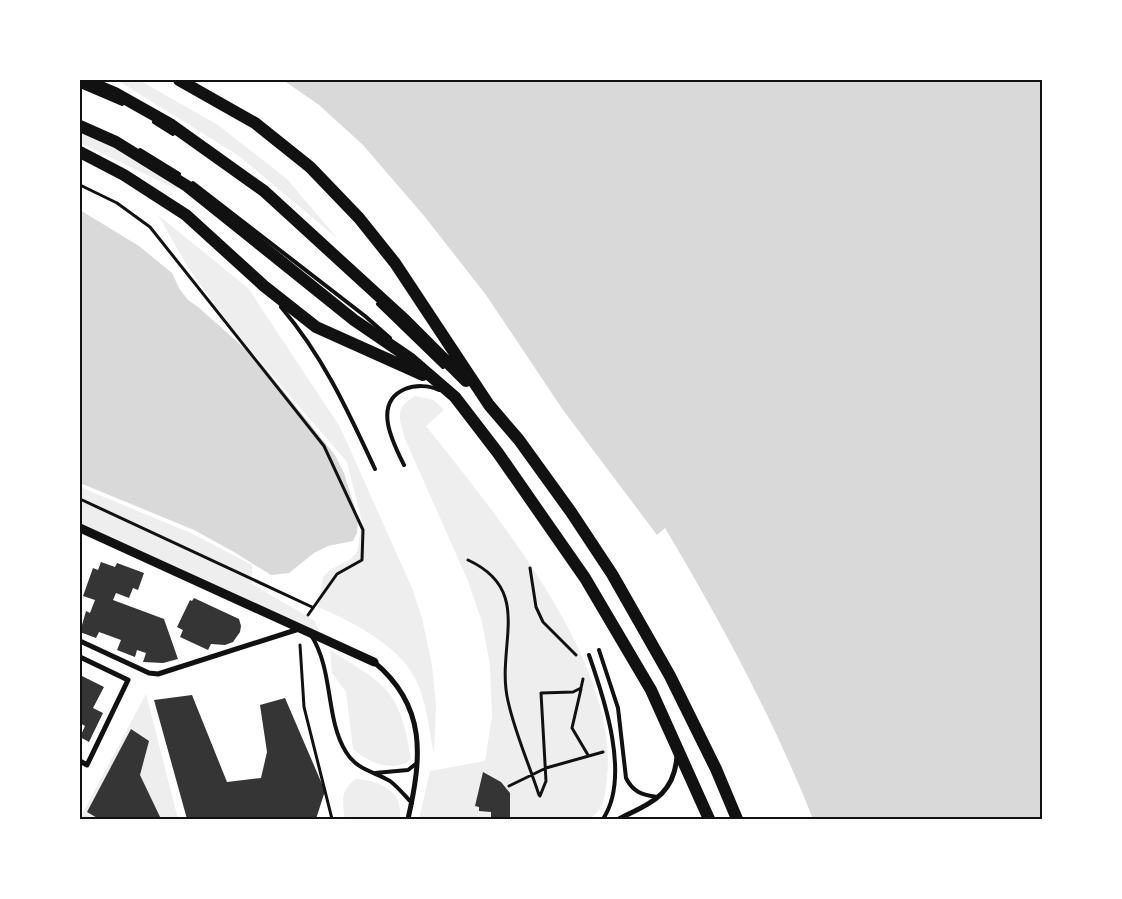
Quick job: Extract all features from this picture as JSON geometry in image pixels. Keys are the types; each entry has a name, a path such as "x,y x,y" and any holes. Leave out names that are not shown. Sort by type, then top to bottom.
{"main road":[{"path":"84,80 115,93 170,124 264,190 489,404 519,440 571,512 612,574 670,676 716,769 737,819"},
{"path":"179,80 255,123 310,167 353,212 395,263 489,404"},
{"path":"80,126 116,142 187,186 360,318 455,397 498,454 584,578 651,690 709,819"},
{"path":"80,152 124,175 186,215 264,286 316,327 441,384"}],"street":[{"path":"80,528 374,662 390,676 409,705 417,740 417,762 408,819"},
{"path":"80,641 149,673 158,674 305,630"},
{"path":"80,658 128,680 88,765 80,761"},
{"path":"619,819 665,792 672,780 678,747"}],"lane":[{"path":"80,86 140,114 217,163 259,194"},
{"path":"80,120 95,126"},
{"path":"102,129 152,156 217,199 360,318"},
{"path":"281,214 437,356"},
{"path":"264,286 298,326 334,383 375,469"},
{"path":"404,465 387,422 390,401 398,392 419,386 432,386 455,397"},
{"path":"305,630 324,664 341,743 357,766 392,783 412,803"},
{"path":"599,650 618,708 626,778 631,787 638,793 658,797"},
{"path":"590,655 603,696 613,746 614,790 608,812 603,819"},
{"path":"369,772 385,774 408,770 417,762"}],"path":[{"path":"80,185 117,203 150,227 324,446 364,530 362,560 337,574 312,607 80,499"},
{"path":"468,560 482,567 500,582 508,603 506,683 508,700 540,796 546,781 541,693 573,692 581,688"},
{"path":"530,568 536,607 543,622 562,639 578,659"},
{"path":"305,630 299,652 304,707 332,819"},
{"path":"584,671 572,728 588,755"},
{"path":"509,786 546,768 604,752"}],"shaded area":[{"path":"117,80 139,80 218,125 287,179 338,239 239,156"},
{"path":"283,80 1042,80 1042,819 813,819 781,744 745,671 665,528 657,535 563,410 486,295 425,217 363,145 319,105"},
{"path":"80,126 191,186 174,188 80,143"},
{"path":"80,210 139,246 172,273 179,288 188,300 260,362 335,455 344,473 358,518 357,533 353,541 328,546 314,553 289,573 271,575 194,530 80,483"},
{"path":"158,215 248,288 340,427 412,588 422,618 432,665 436,705 434,755 423,698 409,668 399,656 373,636 318,607 323,577 330,570 351,559 357,552 362,522 347,462 239,337 189,269"},
{"path":"415,396 434,400 444,410 426,426 485,501 547,591 573,638 594,686 606,732 607,777 605,796 601,807 594,816 588,819 419,819 430,771 485,761 492,716 490,665 482,622 468,581 405,439 401,425 401,410"},
{"path":"80,487 193,534 252,565 252,584 315,621 320,637 80,524"},
{"path":"330,650 365,672 388,692 396,703 402,718 411,759 397,766 389,766 373,762 353,749 346,692 332,673"},
{"path":"146,694 178,819 80,819 80,818"},
{"path":"356,779 373,782 388,789 398,802 400,810 399,819 345,819 343,796 347,787"}],"building":[{"path":"101,562 115,567 117,563 144,573 138,590 133,588 129,598 116,593 113,600 164,619 178,659 163,663 143,662 146,653 137,650 135,657 117,650 121,640 99,632 96,638 80,632 86,611 90,613 95,600 83,596 93,568 98,570"},
{"path":"194,598 239,619 240,632 233,642 225,645 211,644 208,650 180,637 183,630 177,627 190,600 192,601"},
{"path":"80,675 104,687 93,708 103,713 89,742 80,737 85,726 80,723"},
{"path":"192,695 227,782 261,778 267,752 260,705 285,698 325,791 316,819 187,819 154,700"},
{"path":"131,729 149,741 140,775 161,819 99,819 87,812"},
{"path":"483,772 501,782 510,793 510,819 491,819 491,812 479,811 479,807 475,806"}]}
